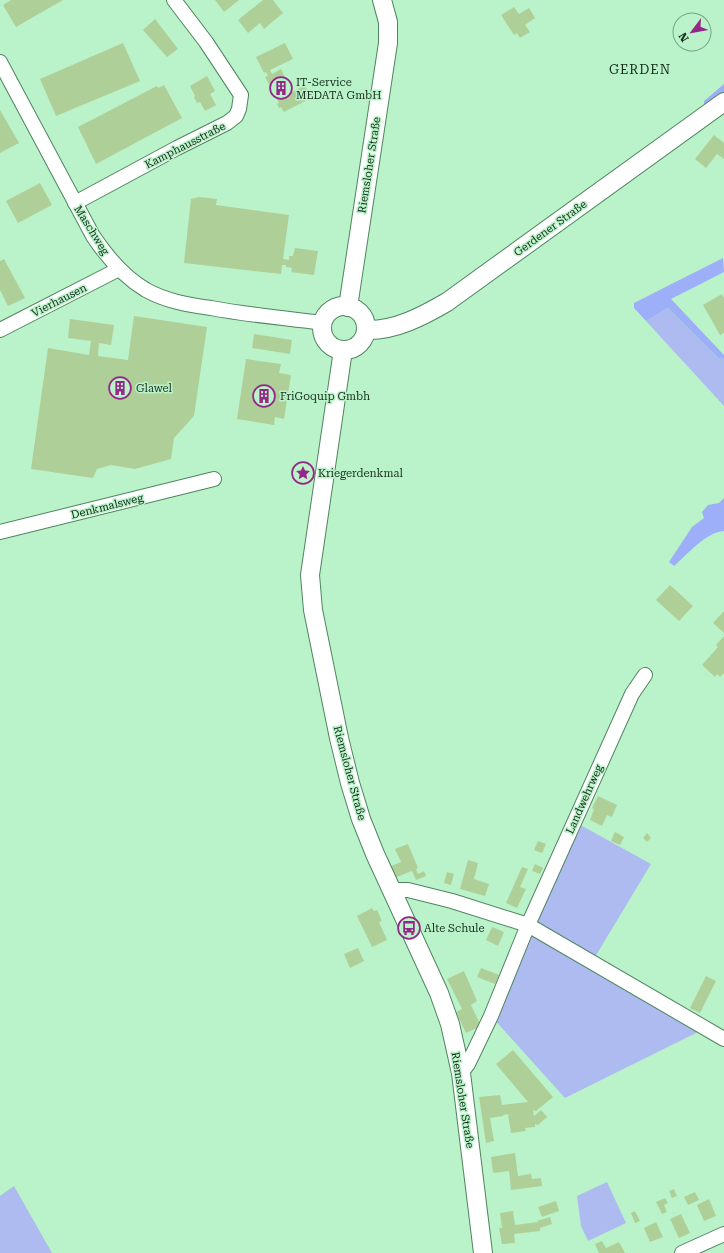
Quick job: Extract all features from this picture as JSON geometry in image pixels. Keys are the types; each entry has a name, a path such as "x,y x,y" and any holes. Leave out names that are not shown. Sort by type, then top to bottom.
{"main road":[{"name":"Riemsloher Straße","path":"348,307 388,43 388,22 382,0"},
{"name":"Gerdener Straße","path":"366,330 376,330 415,319 447,302 724,102"},
{"path":"341,307 348,307 359,312 366,324 366,330 365,336 361,342 350,349 343,350 331,346 327,341 324,336 323,323 330,312 341,307"},
{"name":"Riemsloher Straße","path":"343,350 310,575 313,610 339,738 350,784 361,819 391,890 439,993 450,1024 461,1073 484,1253"}],"street":[{"name":"Kamphausstraße","path":"75,203 176,148 228,123 236,116 241,96 210,47 174,0"},
{"name":"Maschweg","path":"0,62 97,242 105,254 119,269 146,290 177,303 238,313 323,323"},
{"name":"Vierhausen","path":"0,330 119,269"},
{"name":"Denkmalsweg","path":"0,532 214,480"},
{"name":"Landwehrweg","path":"461,1073 468,1064 491,1016 528,925 632,694 645,675"},
{"path":"391,890 408,890 445,899 528,925 724,1039"},
{"path":"682,1253 724,1234"}],"shaded area":[{"path":"724,84 724,96 704,110 704,101"},
{"path":"723,258 724,272 671,299 724,355 724,359 718,358 668,308 646,321 634,308 634,303"},
{"path":"668,308 718,358 724,359 724,406 646,321"},
{"path":"724,498 724,531 717,532 704,539 674,566 669,562 692,527 704,518 702,512 708,505 719,503"},
{"path":"575,822 651,864 592,962 706,1028 565,1098 491,1016"},
{"path":"607,1182 626,1223 588,1241 581,1226 577,1196"},
{"path":"14,1186 52,1253 0,1253 0,1196"}],"building":[{"path":"11,0 63,0 16,27 3,5"},
{"path":"215,0 239,0 224,12"},
{"path":"263,0 273,0 283,13 264,29 260,23 248,33 238,20"},
{"path":"514,7 519,14 529,8 535,18 525,25 530,32 520,38 517,33 514,35 501,15"},
{"path":"155,19 178,49 167,57 143,30"},
{"path":"123,43 140,81 56,116 40,79"},
{"name":"IT-Service MEDATA GmbH","path":"285,43 293,59 270,70 272,74 281,69 292,92 305,85 311,98 284,112 281,107 279,108 277,104 279,103 265,77 268,76 266,72 264,73 256,57"},
{"path":"207,76 215,91 210,94 216,105 205,111 200,102 197,103 190,86"},
{"path":"164,85 182,118 96,164 78,127 157,86 158,88"},
{"path":"0,110 19,143 0,153"},
{"path":"714,135 724,143 724,159 717,154 706,168 695,159"},
{"path":"40,183 52,205 18,223 6,201"},
{"path":"199,197 217,199 216,205 289,215 283,259 289,260 289,256 293,256 295,248 318,251 314,275 291,272 292,268 286,267 286,265 282,265 281,274 184,263 191,199"},
{"path":"4,259 25,298 8,306 0,290 0,261"},
{"path":"722,294 724,298 724,333 720,335 703,305"},
{"name":"Glawel","path":"134,316 207,327 194,416 174,438 171,459 135,469 111,465 97,469 93,478 31,469 48,348 89,355 91,341 68,338 70,319 114,325 111,345 99,343 98,356 128,360"},
{"path":"254,334 292,340 290,354 252,348"},
{"name":"FriGoquip Gmbh","path":"246,359 281,364 279,373 291,375 284,419 275,417 274,425 237,419"},
{"path":"670,585 693,606 679,621 656,600"},
{"path":"724,611 724,633 713,623"},
{"path":"724,636 724,673 720,677 717,674 715,677 702,665 718,647 716,645"},
{"path":"598,796 617,805 612,817 607,815 602,826 590,820 594,809 592,808"},
{"path":"615,832 624,837 620,845 611,841"},
{"path":"647,833 651,838 647,842 643,838"},
{"path":"538,841 546,844 542,853 534,850"},
{"path":"408,844 418,868 416,869 418,874 424,871 426,876 416,880 412,871 394,878 389,867 401,862 395,849"},
{"path":"468,860 478,863 474,879 489,884 485,896 460,889"},
{"path":"535,864 543,868 540,874 532,871"},
{"path":"522,867 528,869 520,887 526,889 517,908 506,903"},
{"path":"447,872 454,874 451,885 444,883"},
{"path":"372,908 374,911 377,910 382,921 379,922 387,940 372,947 357,916"},
{"path":"492,927 504,932 498,946 486,940"},
{"path":"358,948 364,961 350,968 344,954"},
{"path":"481,968 499,975 495,984 477,977"},
{"path":"464,971 477,1001 471,1005 481,1026 466,1033 456,1012 462,1009 447,979"},
{"path":"706,976 716,981 700,1013 690,1008"},
{"path":"513,1050 553,1097 536,1111 533,1110 534,1116 541,1110 547,1117 538,1125 535,1124 535,1127 525,1128 526,1131 511,1133 508,1114 490,1118 494,1141 486,1143 479,1097 500,1095 502,1105 528,1102 496,1064"},
{"path":"515,1153 518,1176 531,1174 532,1179 541,1178 542,1186 511,1190 509,1171 493,1173 491,1157"},
{"path":"674,1189 677,1196 672,1198 669,1191"},
{"path":"695,1192 699,1200 688,1205 684,1197"},
{"path":"665,1198 668,1203 664,1205 667,1212 662,1214 656,1202"},
{"path":"709,1199 716,1216 704,1221 697,1205"},
{"path":"556,1201 559,1211 542,1217 538,1207"},
{"path":"513,1211 515,1225 538,1222 537,1221 550,1217 552,1224 540,1228 540,1231 514,1234 515,1243 502,1244 499,1228 502,1228 500,1213"},
{"path":"635,1211 640,1221 635,1223 631,1213"},
{"path":"681,1214 690,1233 679,1238 670,1219"},
{"path":"656,1222 663,1237 650,1242 644,1228"},
{"path":"602,1241 606,1248 619,1242 625,1253 599,1253 595,1244"}],"place":[{"name":"IT-Service MEDATA GmbH","path":"281,88"},
{"name":"Glawel","path":"120,388"},
{"name":"FriGoquip Gmbh","path":"264,396"},
{"name":"Kriegerdenkmal","path":"303,473"},
{"name":"Alte Schule","path":"409,928"}],"district":[{"name":"GERDEN","path":"640,69"}]}
